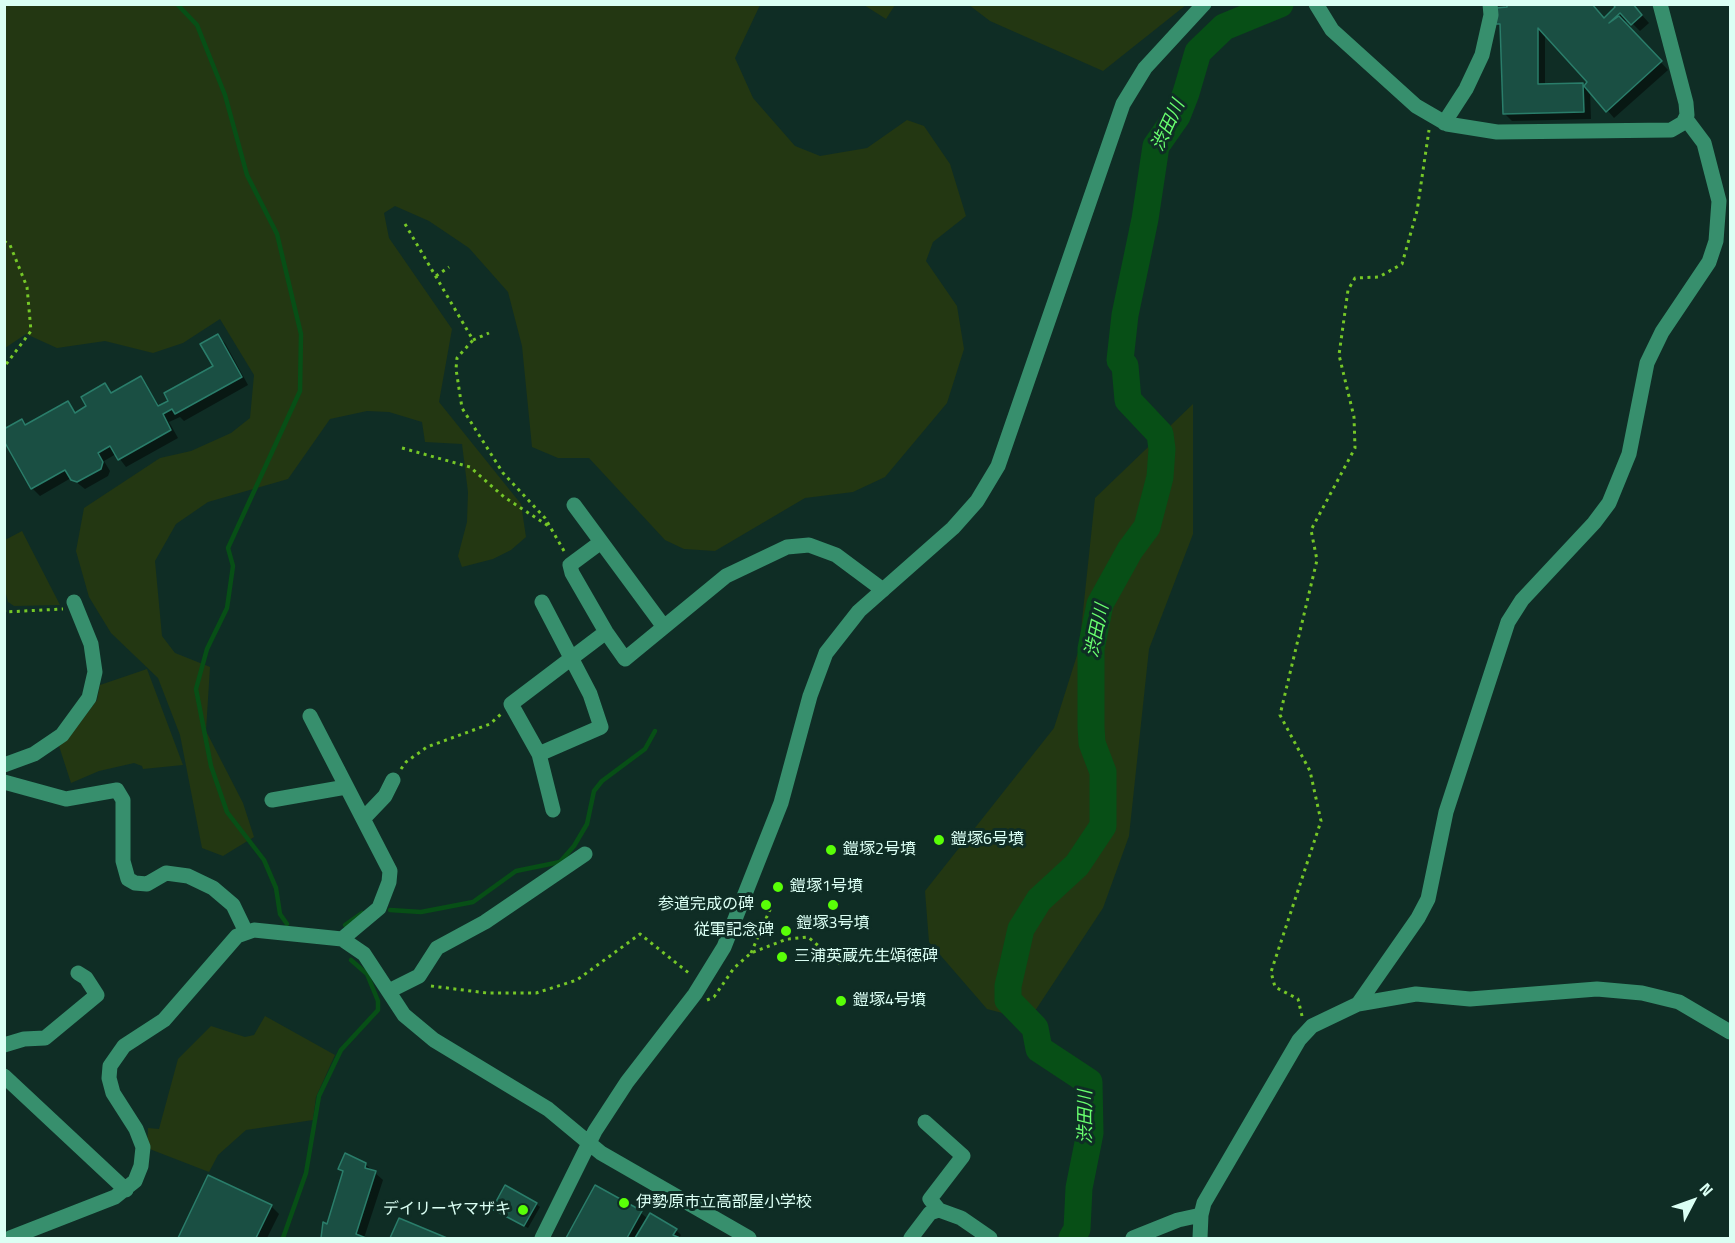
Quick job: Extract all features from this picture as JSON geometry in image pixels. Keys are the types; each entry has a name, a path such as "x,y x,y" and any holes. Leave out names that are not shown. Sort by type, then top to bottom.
{"street":[{"path":"542,1239 589,1144 627,1082 701,983 724,947 740,912 781,803 810,696 826,653 848,622 953,528 988,483 1006,447 1124,104 1144,68 1204,4"},
{"path":"1316,4 1332,30 1416,106 1438,119 1497,132 1671,130 1686,119"},
{"path":"1438,119 1466,89 1482,55 1491,15 1490,4"},
{"path":"1358,1004 1418,918 1428,899 1446,812 1508,622 1522,600 1594,523 1609,503 1629,454 1647,363 1662,332 1709,262 1716,241 1719,201 1704,143 1686,119 1686,103 1660,4"},
{"path":"574,505 664,627"},
{"path":"602,542 570,565 572,573 606,632 625,659 726,576 777,550 798,545 821,548 836,555 883,590"},
{"path":"539,754 601,727 590,694 542,602"},
{"path":"4,765 34,754 62,735 89,698 95,672 91,644 75,605"},
{"path":"553,810 539,754 511,704 570,657 606,632"},
{"path":"310,716 387,864 389,882 379,908 342,939"},
{"path":"364,818 385,796 393,780"},
{"path":"4,782 66,800 117,790 123,800 123,861 128,879 147,884 166,873 188,876 213,888 233,905 246,932"},
{"path":"272,800 346,787"},
{"path":"388,991 419,976 437,948 485,922 585,854"},
{"path":"10,1239 126,1190 135,1181 141,1166 143,1147 136,1130 113,1093 109,1078 110,1066 124,1046 164,1020 237,936 254,930 342,939 364,954 404,1015 434,1040 548,1109 569,1124 601,1154 748,1239"},
{"path":"4,1045 24,1039 45,1038 97,995 86,978 78,974"},
{"path":"1200,1239 1204,1203 1306,1032 1327,1017 1358,1004 1416,994 1470,999 1597,989 1642,993 1679,1002 1731,1032"},
{"path":"4,1076 126,1190"},
{"path":"925,1122 946,1131 963,1156 930,1199 939,1210 961,1218 990,1239"},
{"path":"911,1239 930,1213 939,1210"},
{"path":"1133,1239 1178,1220 1201,1215"}],"path":[{"path":"1306,1032 1298,999 1275,987 1271,972 1321,820 1310,771 1280,715 1317,560 1311,530 1355,448 1354,417 1339,355 1348,290 1355,278 1379,276 1402,264 1418,211 1438,119"},
{"path":"405,224 473,340"},
{"path":"4,241 10,245 27,287 31,331 4,367"},
{"path":"436,276 449,267"},
{"path":"489,333 473,340 457,357 456,369 462,408 503,473 551,528 570,565"},
{"path":"402,448 470,467 504,497 551,528"},
{"path":"4,609 5,612 75,605"},
{"path":"393,780 406,762 427,747 490,724 511,704"},
{"path":"751,953 772,905"},
{"path":"405,983 487,993 536,993 576,980 640,934 701,983"},
{"path":"703,999 714,997 734,968 751,953 787,939 808,937 840,964"}],"green space":[{"path":"5,4 760,5 735,58 753,98 795,146 820,156 867,148 907,120 924,126 950,164 966,216 933,242 926,261 957,306 964,349 947,403 885,477 853,492 805,498 715,551 684,549 665,540 589,458 558,458 532,447 522,346 508,292 469,248 429,221 395,206 384,213 389,238 452,329 439,402 521,504 526,537 511,550 493,559 462,567 458,556 467,522 468,492 462,444 425,442 422,422 389,412 367,411 330,419 288,479 208,502 176,524 155,561 162,636 175,653 210,667 206,731 243,803 254,837 223,856 202,848 180,735 158,678 111,633 89,597 76,551 84,508 160,458 191,451 231,433 250,418 254,375 220,319 183,343 153,353 105,341 57,348 26,334 5,348"},
{"path":"864,5 895,5 886,19"},
{"path":"969,5 1186,5 1103,71 990,21"},
{"path":"1193,404 1193,534 1149,649 1129,836 1103,908 1029,1020 987,1009 929,942 925,891 1054,728 1079,649 1095,498"},
{"path":"22,531 60,605 14,606 8,602 5,590 5,540"},
{"path":"147,669 183,765 143,769 142,766 134,763 99,771 71,783 59,746 68,739 97,700 100,685"},
{"path":"265,1016 335,1055 316,1097 313,1120 246,1130 218,1155 209,1172 147,1148 148,1128 159,1129 178,1059 211,1026 245,1037 254,1035"}],"building":[{"path":"1507,4 1592,4 1604,18 1615,7 1613,4 1633,4 1642,15 1631,25 1620,13 1609,23 1619,16 1662,61 1606,112 1584,86 1587,82 1538,28 1538,84 1583,83 1584,112 1503,114 1500,24 1496,24 1496,8 1507,7"},
{"path":"218,334 242,377 175,414 172,409 163,414 171,430 118,460 110,446 98,453 103,462 101,469 77,482 71,480 65,470 31,489 4,441 4,429 22,419 25,425 68,401 75,413 86,406 81,397 105,383 111,393 141,376 158,406 168,401 164,393 213,366 200,344"},
{"path":"345,1153 366,1163 365,1168 376,1171 356,1234 366,1238 321,1238 323,1222 327,1224 343,1171 338,1169"},
{"path":"208,1175 272,1205 256,1238 178,1238"},
{"path":"505,1185 537,1203 524,1226 492,1209"},
{"path":"595,1185 642,1211 627,1238 566,1238"},
{"path":"650,1213 677,1229 673,1235 680,1238 635,1238"},
{"path":"399,1218 447,1238 390,1238"}],"waterway":[{"path":"177,4 197,25 225,95 247,175 277,234 301,334 300,391 228,548 233,566 227,608 207,649 196,689 211,766 227,812 264,860 276,888 280,914 287,924"},
{"name":"渋田川","path":"1072,1238 1077,1229 1079,1188 1090,1133 1089,1082 1039,1049 1035,1028 1008,1000 1008,986 1021,929 1039,900 1077,865 1103,826 1103,772 1092,743 1091,649 1100,604 1130,550 1147,527 1160,477 1162,449 1160,434 1128,400 1125,366 1120,360 1125,315 1145,219 1156,146 1177,116 1198,52 1224,27 1280,4"},
{"path":"390,910 421,912 473,902 516,871 560,862 574,846 587,824 594,791 602,781 645,749 655,731"},
{"path":"345,925 362,913"},
{"path":"283,1238 306,1173 319,1096 341,1050 378,1010 378,1001 367,974 351,960"}],"place":[{"name":"鎧塚6号墳","path":"939,840"},
{"name":"鎧塚2号墳","path":"831,850"},
{"name":"鎧塚1号墳","path":"778,887"},
{"name":"参道完成の碑","path":"766,905"},
{"name":"鎧塚3号墳","path":"833,905"},
{"name":"従軍記念碑","path":"786,931"},
{"name":"三浦英蔵先生頌徳碑","path":"782,957"},
{"name":"鎧塚4号墳","path":"841,1001"},
{"name":"伊勢原市立高部屋小学校","path":"624,1203"},
{"name":"デイリーヤマザキ","path":"523,1210"}]}
